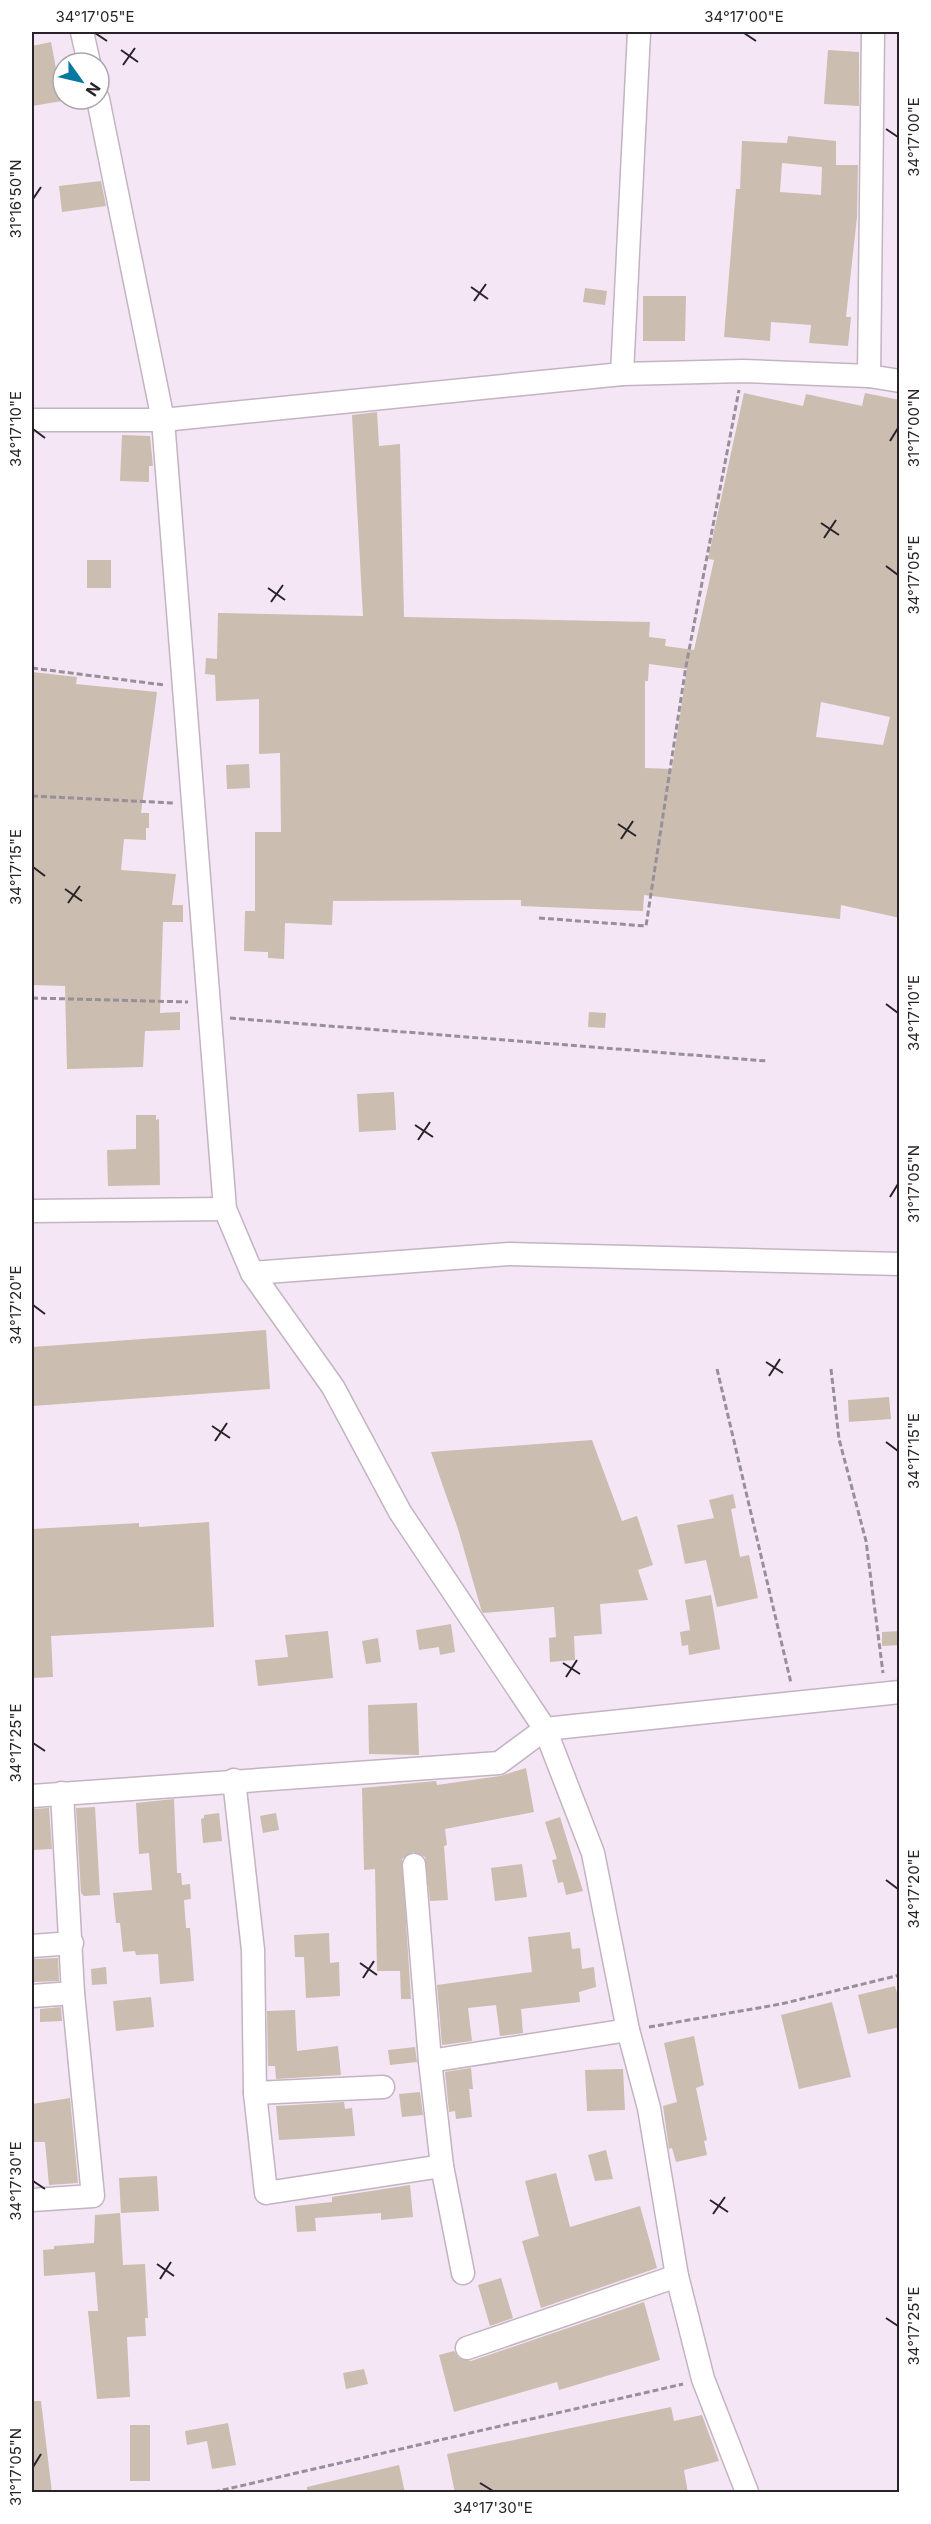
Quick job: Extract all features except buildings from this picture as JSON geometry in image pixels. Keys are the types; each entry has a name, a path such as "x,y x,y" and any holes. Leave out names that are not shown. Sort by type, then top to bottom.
{"street":[{"path":"82,32 87,51"},
{"path":"622,374 639,32"},
{"path":"869,376 873,32"},
{"path":"100,111 163,420 225,1209 252,1273 333,1387 400,1512 545,1729 593,1853 628,2030 649,2108 677,2276 703,2379 747,2493"},
{"path":"32,420 163,420 622,374 743,371 869,376 900,381"},
{"path":"32,1211 225,1209"},
{"path":"252,1273 509,1254 900,1264"},
{"path":"32,1796 499,1763 545,1729 893,1693"},
{"path":"234,1780 253,1950 255,2093 266,2193 442,2166"},
{"path":"32,2200 93,2196 73,1993 62,1793"},
{"path":"414,1865 430,2061 442,2166 463,2273"},
{"path":"32,1946 72,1943"},
{"path":"32,1996 73,1993"},
{"path":"430,2061 628,2030"},
{"path":"255,2093 383,2088"},
{"path":"467,2348 677,2276"}],"path":[{"path":"540,918 646,926 684,677 743,371"},
{"path":"32,668 183,688"},
{"path":"32,796 192,804"},
{"path":"32,998 210,1003 225,1018 767,1061"},
{"path":"717,1369 796,1702"},
{"path":"831,1369 839,1439 868,1552 893,1693"},
{"path":"628,2030 781,2004 900,1976"},
{"path":"214,2493 703,2379"}]}
